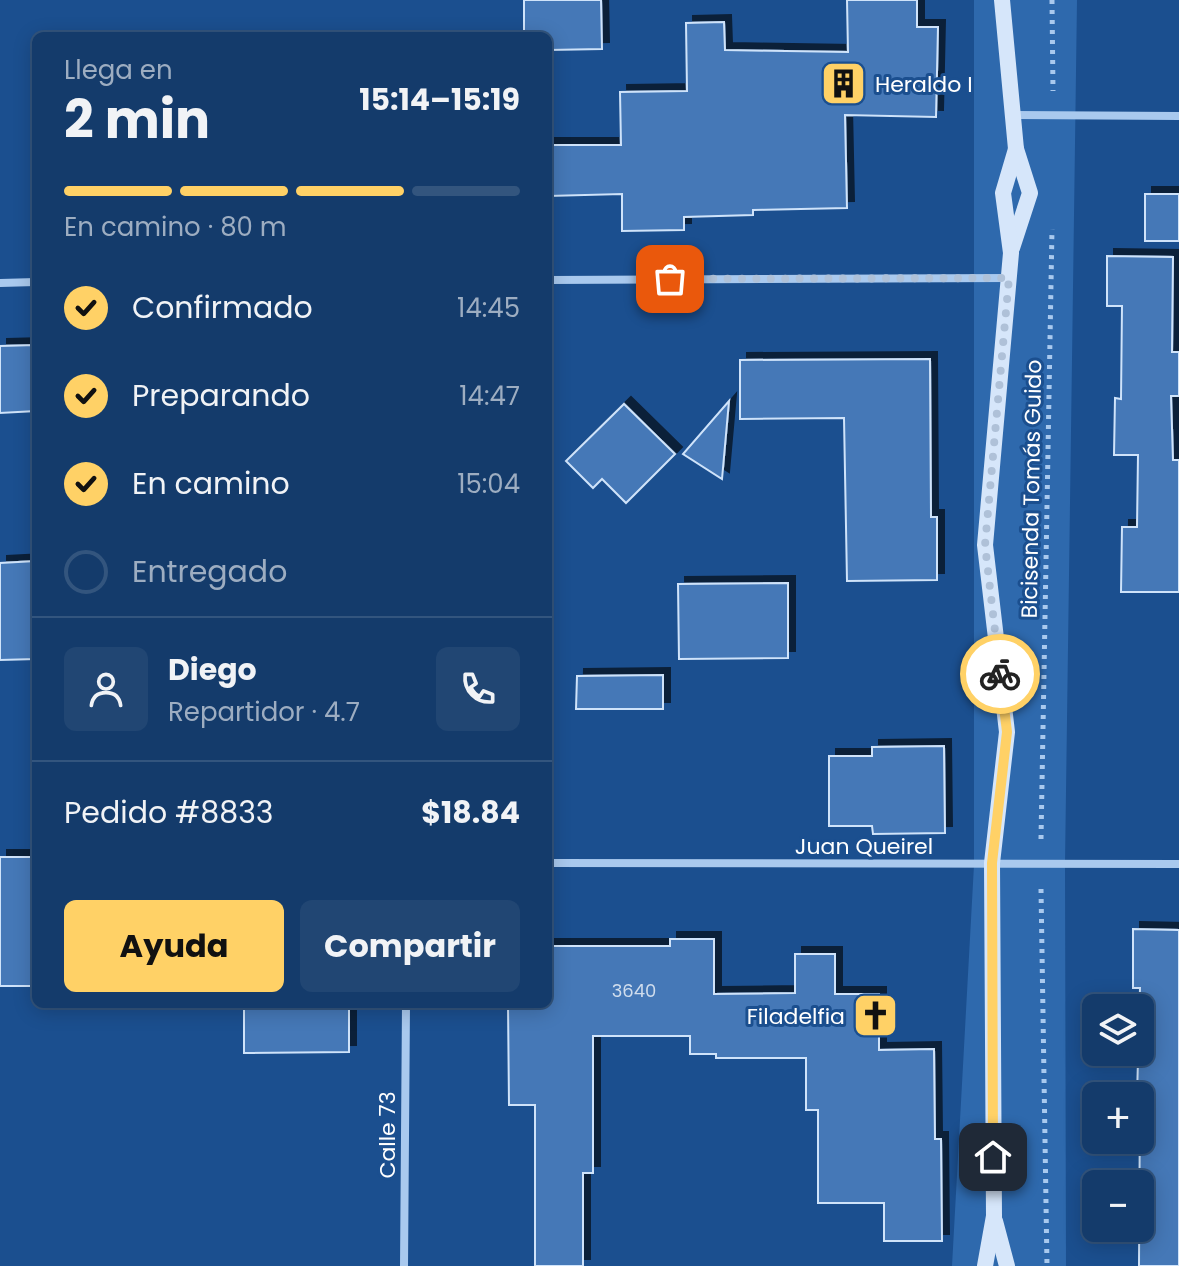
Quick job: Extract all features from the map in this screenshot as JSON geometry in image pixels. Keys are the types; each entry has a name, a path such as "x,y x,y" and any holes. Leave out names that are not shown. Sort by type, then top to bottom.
{"main road":[{"path":"1002,0 1016,149 1030,193 1011,253"},
{"path":"985,1266 994,1216 992,863 1007,732 985,545 1011,253 1003,193 1016,149"},
{"path":"994,1216 1007,1266"}],"street":[{"path":"1015,115 1179,116"},
{"path":"552,280 1009,278"},
{"path":"0,283 32,282"},
{"name":"Juan Queirel","path":"552,863 1179,864"},
{"name":"Calle 73","path":"404,1266 406,1008"}],"path":[{"path":"1052,0 1054,115"},
{"name":"Bicisenda Tomás Guido","path":"1047,1266 1041,864 1052,226"}],"shaded area":[{"path":"974,0 1077,0 1065,864 1066,1266 952,1266 974,865"}],"building":[{"path":"524,0 601,0 602,49 552,50 552,32 524,32"},
{"path":"847,0 917,0 917,27 938,27 936,117 845,115 847,208 753,210 753,215 684,217 684,230 622,231 622,194 552,196 552,145 621,145 620,92 687,91 686,23 724,22 725,50 848,52"},
{"path":"1145,194 1179,194 1179,241 1145,241"},
{"path":"1107,256 1173,257 1172,352 1179,352 1179,396 1171,396 1173,460 1179,460 1179,592 1121,592 1122,527 1137,527 1138,455 1114,455 1115,398 1121,399 1122,306 1107,306"},
{"path":"32,345 32,411 0,413 0,346"},
{"path":"930,359 931,517 937,517 937,580 847,581 844,418 740,419 740,360"},
{"path":"729,401 722,479 683,454"},
{"path":"624,404 675,454 626,503 602,479 593,488 566,461"},
{"path":"32,561 32,659 0,660 0,563"},
{"path":"788,583 788,658 679,659 678,584"},
{"path":"663,675 663,709 576,709 577,676"},
{"path":"944,746 945,833 873,834 872,826 829,826 829,756 872,756 872,747"},
{"path":"0,857 32,857 32,986 0,986"},
{"path":"1133,929 1179,930 1179,1266 1139,1266 1139,1242 1154,1242 1154,1170 1140,1170 1140,1154 1154,1154 1154,1082 1137,1082 1138,1066 1154,1066 1154,994 1140,994 1140,988 1133,988"},
{"path":"670,939 714,939 714,994 795,993 795,954 835,954 835,994 879,994 879,1050 934,1049 935,1139 941,1139 942,1241 884,1241 884,1203 818,1203 818,1110 806,1110 806,1058 716,1058 716,1054 690,1054 690,1036 593,1036 593,1173 583,1173 583,1266 535,1266 535,1105 509,1105 508,1008 552,1008 552,946 670,946"},
{"path":"244,1008 349,1008 349,1052 244,1053"}],"way so far":[{"path":"670,279 1009,278 985,545 1000,674"}],"place":[{"name":"Heraldo I","path":"844,84"},
{"name":"Filadelfia","path":"876,1016"}],"route":[{"path":"993,1157 992,863 1007,732 1000,674"}]}
